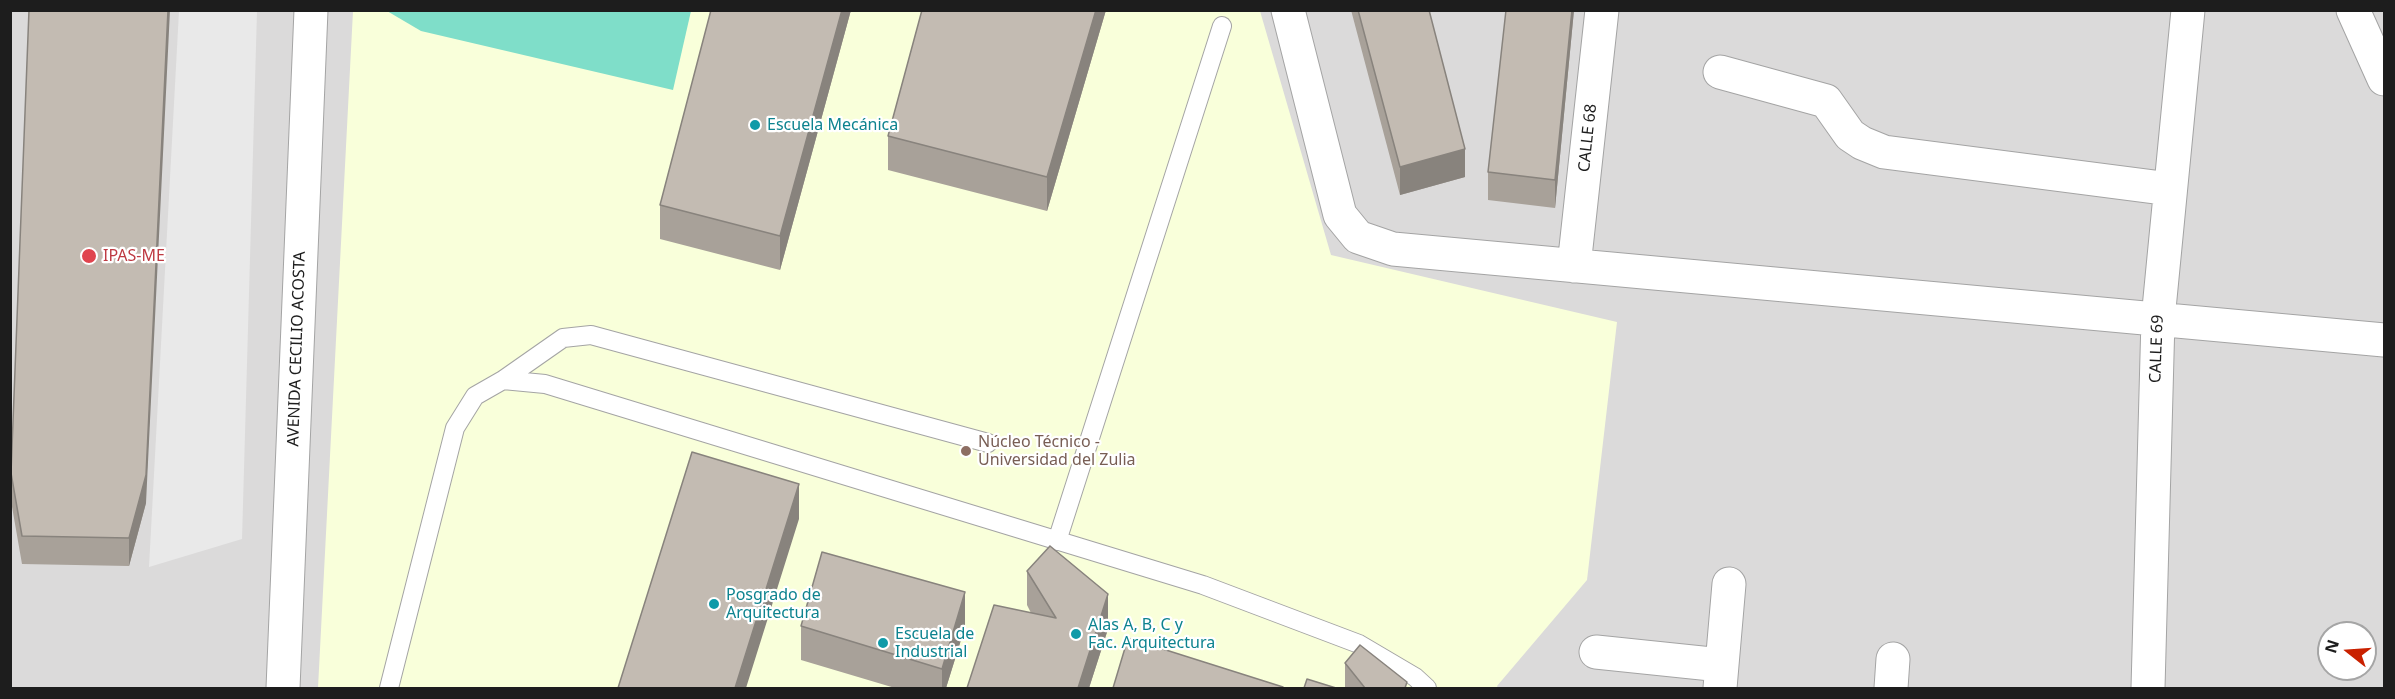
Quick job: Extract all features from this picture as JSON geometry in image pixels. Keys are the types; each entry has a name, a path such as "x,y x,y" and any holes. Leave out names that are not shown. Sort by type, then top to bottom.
{"street":[{"name":"AVENIDA CECILIO ACOSTA","path":"283,688 311,10"},
{"path":"1288,10 1340,215 1358,237 1394,249 2385,339"},
{"name":"CALLE 68","path":"1574,266 1602,10"},
{"name":"CALLE 69","path":"2148,688 2158,319 2188,10"},
{"path":"2353,10 2385,79"},
{"path":"1720,72 1826,101 1850,135 1884,152 2170,189"},
{"path":"1596,652 1721,677 1729,584"}],"lane":[{"path":"1057,541 1222,27"},
{"path":"389,688 455,428 475,396 503,380 563,338 591,335 988,442"},
{"path":"503,380 545,384 1203,585 1359,644 1415,677 1427,688"}],"shaded area":[{"path":"10,11 2384,11 2384,688 11,688"},
{"path":"179,11 257,11 242,539 149,567"},
{"name":"Núcleo Técnico - Universidad del Zulia","path":"353,11 1260,11 1331,255 1617,322 1587,580 1497,686 1498,688 318,688"},
{"path":"387,11 691,11 673,90 421,31"}],"building":[{"name":"IPAS-ME","path":"29,10 168,10 146,475 129,538 22,536 11,473"},
{"name":"Escuela Mecánica","path":"711,10 842,10 780,236 660,205"},
{"name":"Escuela Mecánica","path":"922,10 1096,10 1047,177 888,136"},
{"path":"1358,10 1429,10 1465,149 1400,167"},
{"path":"1506,10 1572,10 1555,180 1488,172"},
{"name":"Posgrado de Arquitectura","path":"692,452 799,484 735,688 618,688"},
{"path":"1050,546 1108,594 1078,688 967,688 994,605 1056,618 1027,571"},
{"path":"822,552 965,592 942,669 801,626"},
{"path":"1128,638 1283,687 1283,688 1113,688"},
{"path":"1360,645 1407,682 1405,688 1365,688 1345,663"},
{"path":"1307,679 1336,688 1304,688"}],"place":[{"name":"Escuela Mecánica","path":"755,125"},
{"name":"IPAS-ME","path":"89,256"},
{"name":"Núcleo Técnico - Universidad del Zulia","path":"966,451"},
{"name":"Posgrado de Arquitectura","path":"714,604"},
{"name":"Alas A, B, C y Fac. Arquitectura","path":"1076,634"},
{"name":"Escuela de Industrial","path":"883,643"}]}
